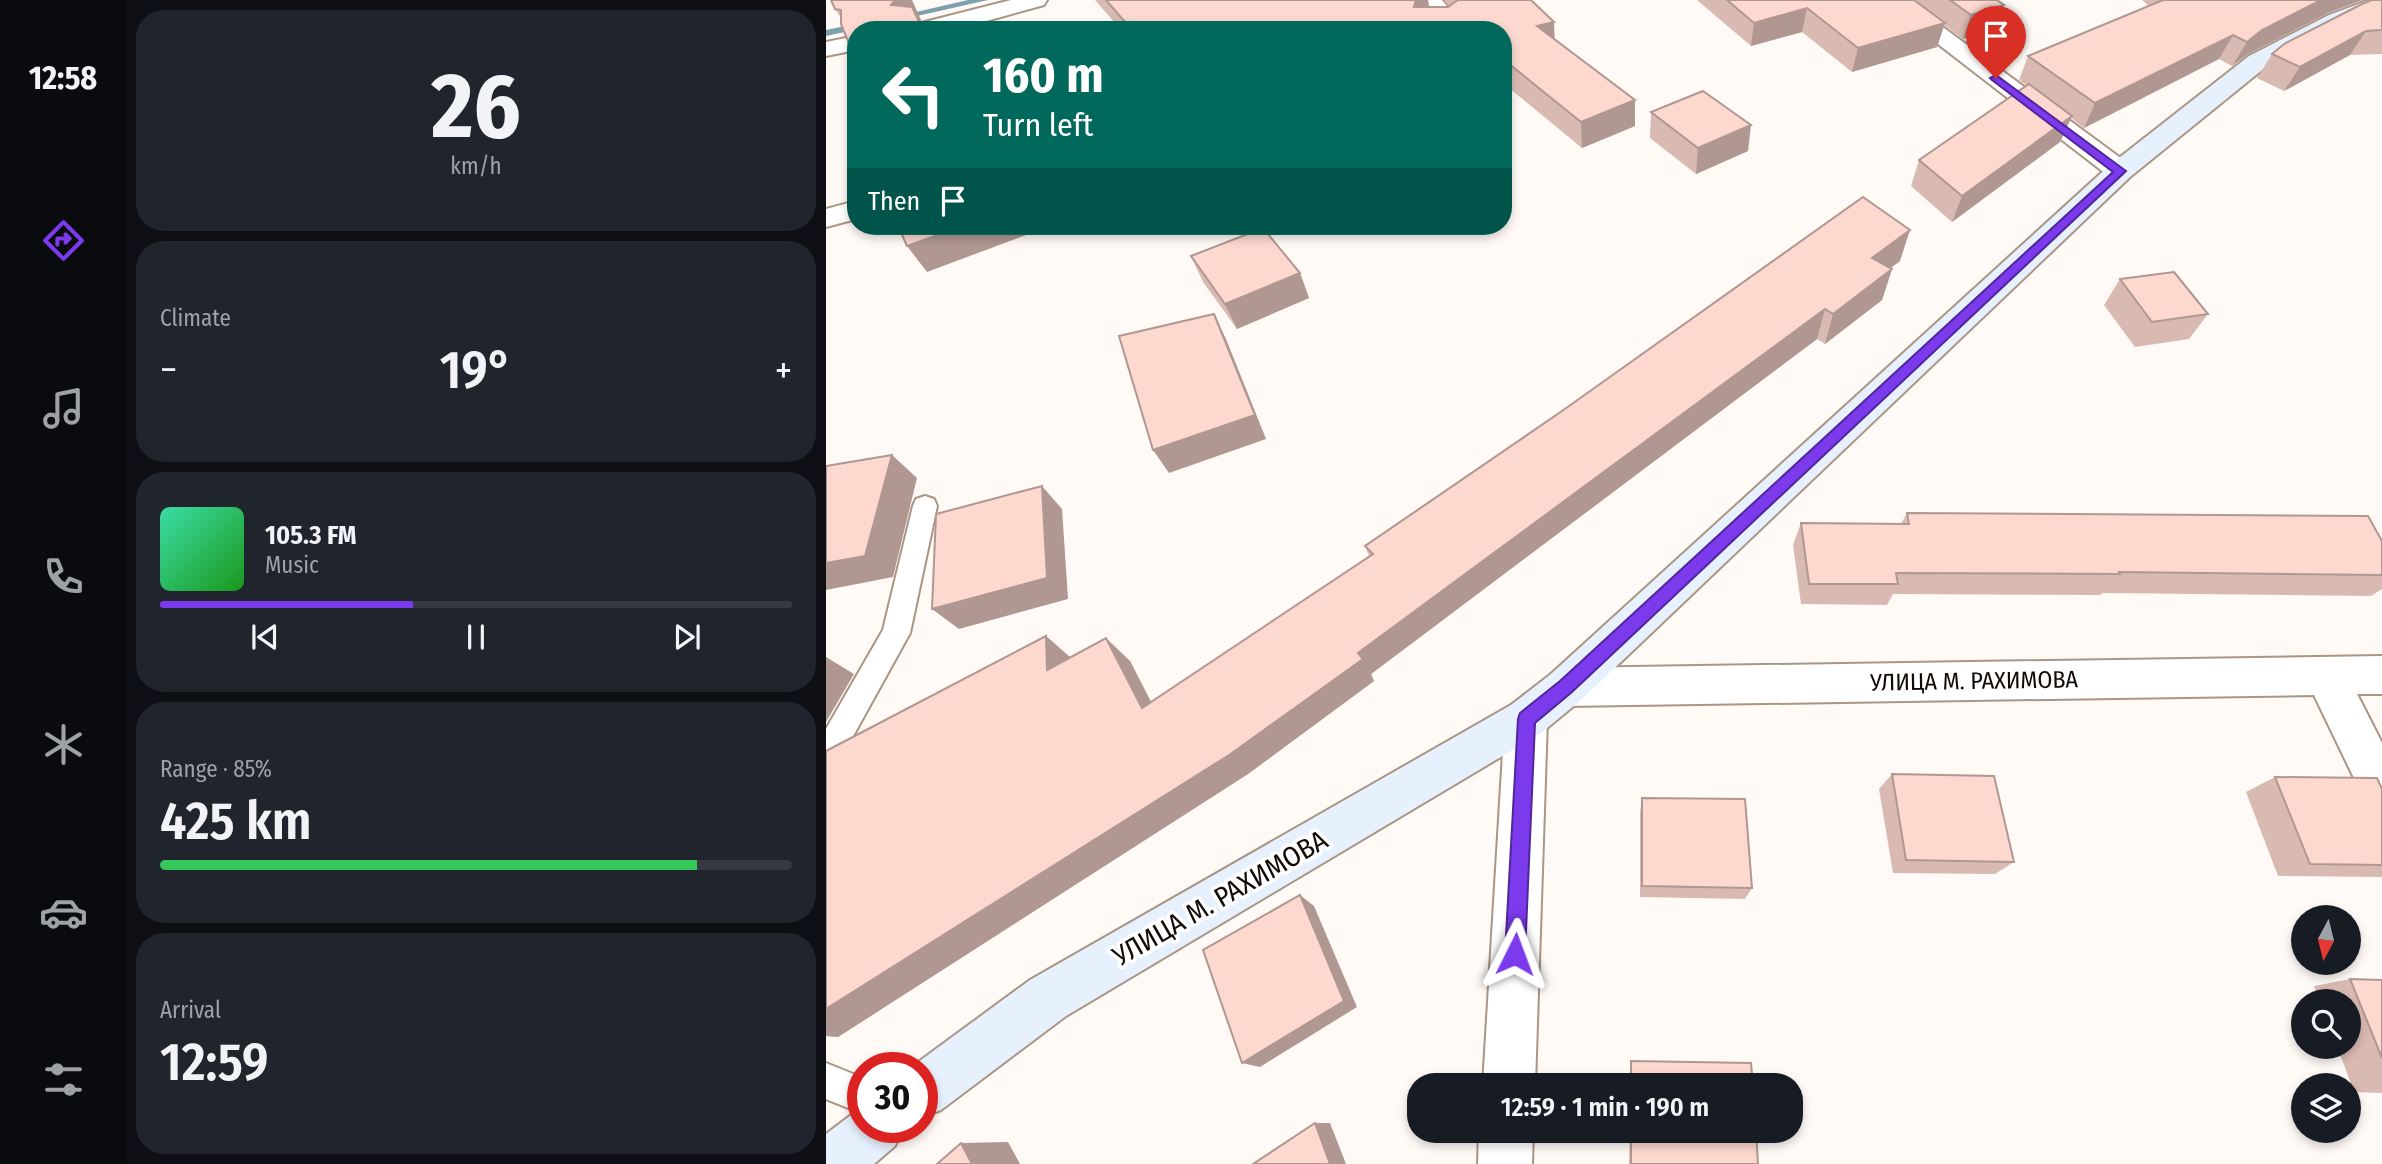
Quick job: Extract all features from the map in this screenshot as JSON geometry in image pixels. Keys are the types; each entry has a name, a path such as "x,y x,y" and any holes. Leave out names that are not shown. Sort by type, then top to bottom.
{"street":[{"path":"963,21 1036,0"},
{"path":"1430,0 1438,21"},
{"path":"1892,0 2120,171"},
{"name":"УЛИЦА М. РАХИМОВА","path":"938,1079 1048,998 1527,719 1566,687 2120,171 2258,61 2337,20 2382,3"},
{"path":"826,49 847,45"},
{"path":"826,218 847,212"},
{"name":"УЛИЦА М. РАХИМОВА","path":"1566,687 2382,675"},
{"path":"2326,676 2382,788"},
{"path":"1510,1073 1527,719"},
{"path":"832,1164 857,1143"},
{"path":"1505,1164 1506,1143"}],"lane":[{"path":"826,757 895,633 926,506"},
{"path":"826,1081 847,1090"}],"building":[{"path":"831,0 895,0 891,5 912,7 919,21 847,21 847,39 841,24 841,10 835,9"},
{"path":"1106,0 1416,0 1414,7 1448,7 1458,0 1531,0 1554,22 1537,26 1635,100 1581,122 1512,66 1512,21 1124,21"},
{"path":"1727,0 1914,0 1945,23 1858,48 1807,8 1754,23"},
{"path":"1950,0 1997,0 2004,5 1971,15"},
{"path":"2163,0 2321,0 2262,30 2247,42 2233,35 2095,103 2028,56"},
{"path":"2372,0 2382,0 2382,30 2366,31 2300,67 2272,54 2284,44"},
{"path":"2029,84 2072,116 1962,196 1919,160"},
{"path":"1703,91 1751,125 1698,148 1651,112"},
{"path":"1863,197 1910,230 1872,258 1892,269 1833,314 1825,309 1358,653 1363,659 1229,755 826,1009 826,751 1046,636 1047,670 1106,638 1142,708 1373,554 1365,546 1562,411"},
{"path":"902,235 938,235 907,246"},
{"path":"1245,235 1269,235 1300,273 1225,304 1191,256"},
{"path":"2174,272 2208,314 2152,322 2120,279"},
{"path":"1214,314 1255,415 1153,450 1119,336"},
{"path":"892,455 865,556 826,563 826,466"},
{"path":"1042,486 1047,578 932,609 936,514"},
{"path":"1907,513 2368,516 2382,541 2382,575 1896,573 1898,584 1809,584 1801,523 1909,524"},
{"path":"1892,774 1994,776 2014,862 1906,860"},
{"path":"2275,777 2377,778 2382,789 2382,865 2310,864"},
{"path":"1642,798 1745,799 1752,888 1642,886"},
{"path":"1300,895 1344,1001 1242,1063 1203,950"},
{"path":"2350,979 2382,980 2382,1058 2361,1006 2361,989 2354,989"},
{"path":"1631,1061 1751,1063 1752,1073 1631,1073"},
{"path":"1315,1123 1330,1164 1253,1164"},
{"path":"961,1143 972,1164 937,1164"},
{"path":"1631,1143 1757,1143 1758,1164 1631,1164"}],"waterway":[{"path":"895,18 983,0"},
{"path":"826,33 847,29"}],"route":[{"path":"1515,954 1527,719 1566,687 2120,171 1996,78"}]}
